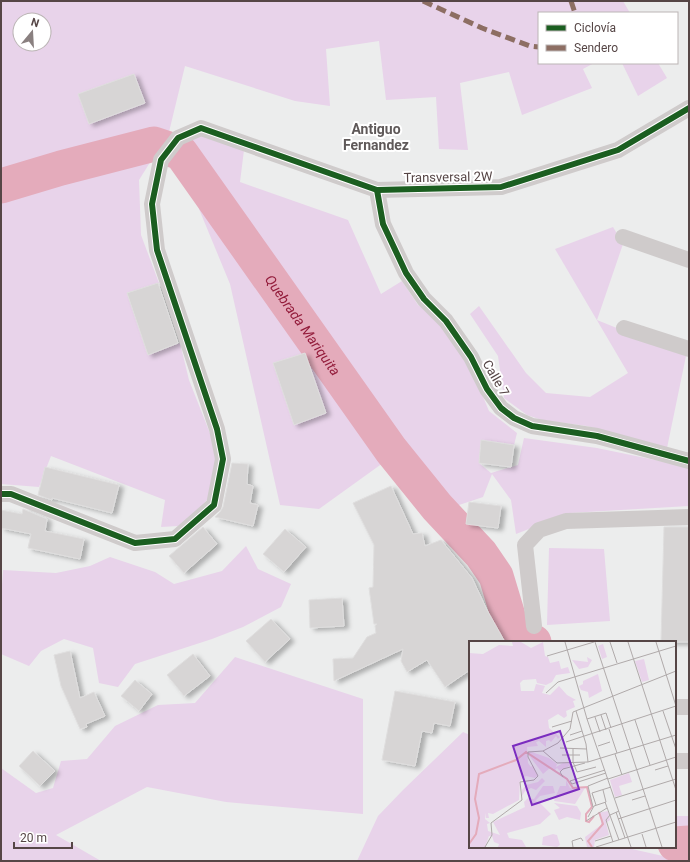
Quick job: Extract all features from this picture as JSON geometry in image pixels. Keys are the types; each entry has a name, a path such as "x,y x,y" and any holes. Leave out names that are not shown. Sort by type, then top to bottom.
{"street":[{"name":"Transversal 2W","path":"1,494 11,494 135,543 175,539 214,505 223,459 217,429 157,250 152,204 161,160 178,138 200,128 377,190 501,187 618,150 689,108"},
{"name":"Calle 7","path":"377,190 383,224 406,273 424,299 446,321 471,357 487,389 501,408 514,418 532,426 597,436 689,461"},
{"path":"623,237 689,260"},
{"path":"624,328 689,350"},
{"path":"534,626 525,545 539,530 566,521 689,516"},
{"path":"676,707 689,707"},
{"path":"676,761 689,761"}],"shaded area":[{"path":"1,1 623,1 629,12 538,12 538,64 592,64 583,69 592,88 522,115 509,72 460,83 468,150 439,149 436,97 386,100 379,41 326,49 330,106 295,101 185,66 169,132 139,180 141,235 159,283 127,293 148,355 180,343 189,380 213,441 219,463 210,496 191,520 178,526 161,527 165,500 51,456 39,487 1,484"},
{"path":"622,64 659,64 667,78 638,96"},
{"path":"202,135 244,150 240,182 348,220 381,294 402,281 418,305 435,316 466,356 489,411 517,433 514,445 481,441 479,463 491,473 518,465 524,438 597,448 689,467 689,506 570,513 516,534 511,500 492,474 483,497 447,509 401,450 319,509 280,505 230,284 199,209 197,183 170,165 183,142"},
{"path":"613,227 623,244 597,320 686,356 667,448 587,426 542,420 527,415 504,398 498,356 470,314 479,306 526,373 546,393 590,397 628,373 555,249"},
{"path":"246,546 258,569 291,584 281,607 243,627 212,639 135,664 118,687 99,683 93,648 64,639 41,651 29,666 1,654 1,599 3,570 56,573 90,566 110,557 155,572 174,584 222,571"},
{"path":"549,548 604,549 610,621 547,625"},
{"path":"235,657 363,699 363,814 226,802 147,787 56,835 101,861 1,861 1,768 36,793 53,788 61,761 87,759 115,726 158,705 195,703"},
{"path":"463,732 469,735 469,848 630,848 685,861 357,861 378,816"},
{"path":"676,816 689,816 689,836 676,838"}],"building":[{"path":"134,74 145,103 89,124 78,94"},
{"path":"158,283 178,343 148,355 127,293"},
{"path":"305,353 326,413 294,425 273,363"},
{"path":"481,440 514,445 511,467 479,463"},
{"path":"232,463 248,464 247,484 253,486 250,503 258,505 253,526 215,517 223,507"},
{"path":"45,467 119,485 112,513 52,498 52,500 38,495"},
{"path":"391,486 413,534 422,533 425,546 441,540 472,578 487,610 504,641 469,641 469,671 445,687 427,660 407,672 401,661 403,649 334,681 333,659 353,658 367,637 376,633 375,626 377,624 374,624 369,588 373,587 374,545 353,503"},
{"path":"469,502 501,506 498,528 466,524"},
{"path":"23,509 47,519 45,531 84,539 80,559 28,548 31,534 1,528 1,510 22,514"},
{"path":"203,527 217,544 184,573 169,556"},
{"path":"664,527 689,527 689,642 661,641"},
{"path":"285,529 306,547 284,572 263,554"},
{"path":"342,598 344,626 310,628 309,600"},
{"path":"271,619 290,639 265,662 246,641"},
{"path":"70,651 80,698 94,692 105,716 86,724 87,727 80,729 61,686 54,655"},
{"path":"193,654 210,676 184,696 167,675"},
{"path":"135,680 152,694 139,711 121,696"},
{"path":"395,691 455,702 450,726 434,723 432,733 422,731 415,766 382,760"},
{"path":"33,751 55,771 40,786 19,766"}],"waterway":[{"name":"Quebrada Mariquita","path":"1,186 61,168 154,144 181,153 391,450 437,507 481,554 496,576 512,629 532,641"},
{"name":"Quebrada Mariquita","path":"676,844 689,843"}],"marked path":[{"path":"423,1 482,28 530,46 538,47"},
{"path":"571,1 575,12"}],"cycle path":[{"path":"1,494 11,494 135,543 175,539 214,505 223,459 217,429 157,250 152,204 161,160 178,138 201,128 377,190 501,187 618,150 689,108"},
{"path":"377,190 383,224 406,273 424,299 446,321 471,357 487,389 501,408 514,418 532,426 597,436 689,461"}],"district":[{"name":"Antiguo Fernandez","path":"376,138"}]}
